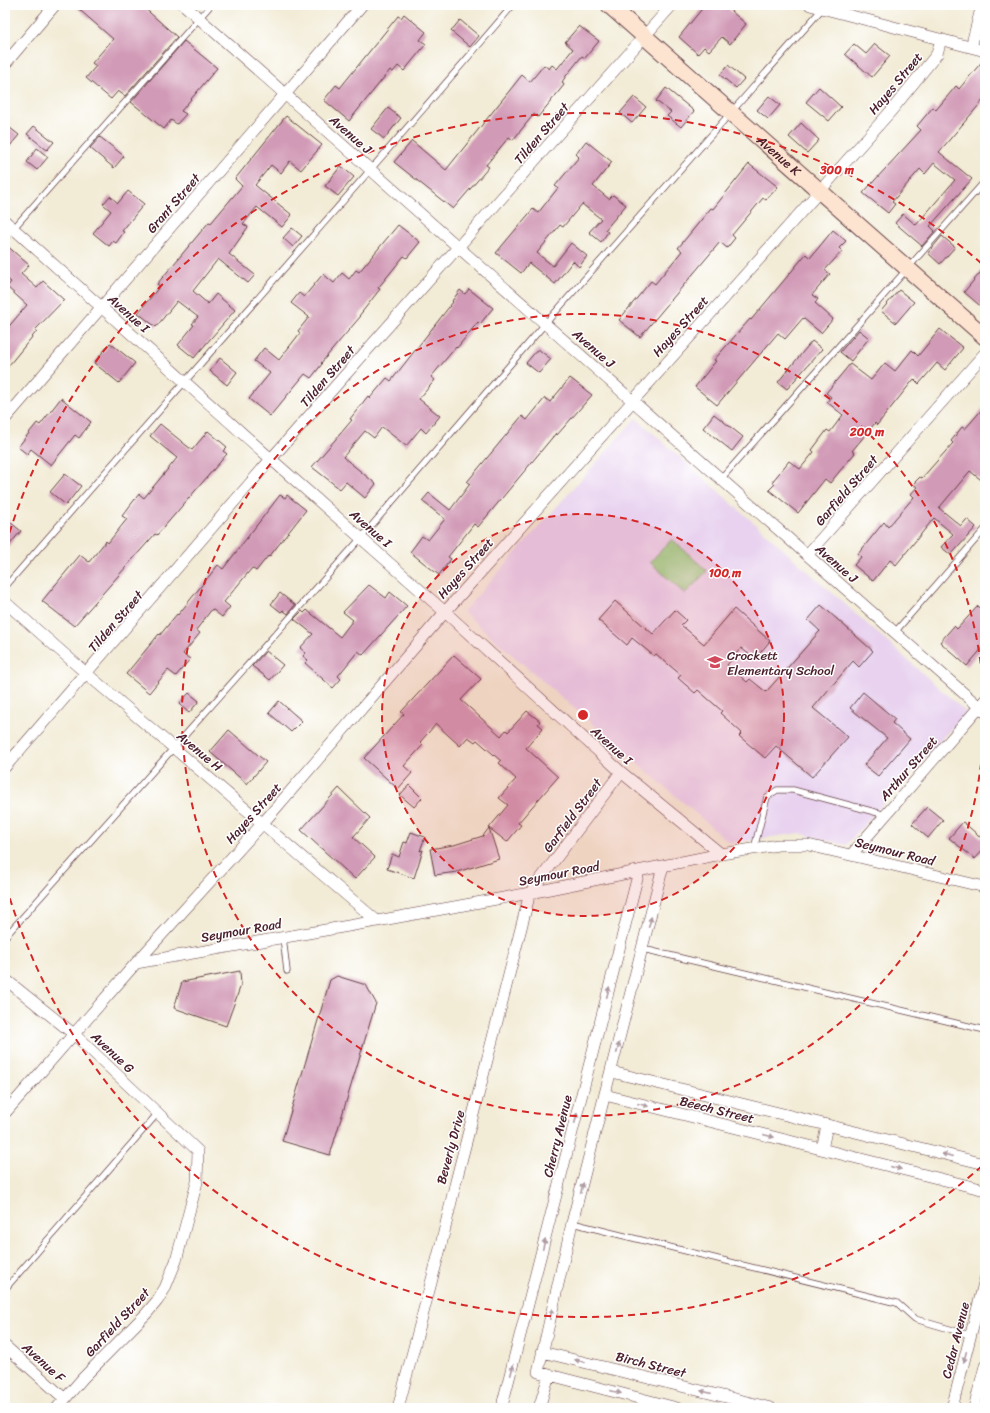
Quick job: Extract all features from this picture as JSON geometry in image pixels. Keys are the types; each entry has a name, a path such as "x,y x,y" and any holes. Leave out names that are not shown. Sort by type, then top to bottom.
{"street":[{"path":"5,64 55,5"},
{"name":"Avenue J","path":"184,5 807,555 983,706"},
{"name":"Grant Street","path":"5,418 362,5"},
{"name":"Avenue K","path":"609,5 985,337"},
{"name":"Tilden Street","path":"5,767 271,460 672,5"},
{"path":"810,5 985,51"},
{"path":"971,47 982,5"},
{"name":"Hayes Street","path":"5,1113 75,1035 136,962 263,823 445,612 818,191 891,111 937,54 941,39"},
{"name":"Avenue I","path":"5,220 271,460 445,612 621,772 721,854"},
{"name":"Garfield Street","path":"807,555 985,353"},
{"name":"Avenue H","path":"5,602 87,674 378,921"},
{"name":"Arthur Street","path":"852,854 983,706"},
{"name":"Garfield Street","path":"530,893 621,772"},
{"name":"Seymour Road","path":"136,962 378,921 530,893 721,854 778,845 808,845 984,885"},
{"path":"663,866 612,1072 572,1223 538,1372 678,1408"},
{"name":"Cherry Avenue","path":"504,1408 505,1394 639,871"},
{"name":"Beverly Drive","path":"398,1408 530,893"},
{"name":"Avenue G","path":"5,979 75,1035 198,1151"},
{"name":"Beech Street","path":"612,1072 985,1164"},
{"name":"Beech Street","path":"606,1095 985,1190"},
{"path":"822,1149 827,1126"},
{"name":"Garfield Street","path":"57,1408 83,1378 146,1314 157,1301 165,1288 176,1261 196,1182 198,1151"},
{"name":"Cedar Avenue","path":"952,1408 985,1279"},
{"name":"Avenue F","path":"5,1346 65,1399"},
{"name":"Birch Street","path":"542,1352 752,1406 771,1408"},
{"path":"974,1408 985,1366"},
{"path":"540,1408 549,1375"}],"lane":[{"path":"5,238 211,5"},
{"path":"5,587 184,381 371,170 512,5"},
{"path":"5,937 361,538 545,324 822,8"},
{"path":"721,479 985,181"},
{"path":"895,632 985,529"},
{"path":"754,849 767,797 777,790 793,790 886,815"},
{"path":"283,937 287,971"},
{"path":"643,949 985,1030"},
{"path":"5,1289 158,1113"},
{"path":"572,1223 896,1303 916,1319 970,1335"}],"shaded area":[{"name":"Crockett Elementary School","path":"636,418 966,712 846,845 799,833 730,843 463,612"}],"green space":[{"path":"672,539 707,571 685,594 650,562"}],"building":[{"path":"74,5 141,5 177,37 125,96 118,91 111,99 86,78 96,66 92,63 113,39"},
{"path":"705,5 724,5 746,24 730,44 722,37 709,51 704,47 698,54 679,37"},
{"path":"404,14 426,32 420,40 426,44 404,71 398,66 393,72 390,70 349,121 324,100 336,85 340,88 398,16 401,18"},
{"path":"460,20 479,36 470,47 451,31"},
{"path":"579,26 599,41 585,58 582,56 562,82 564,85 538,117 534,114 513,140 509,137 486,165 489,167 453,209 394,162 412,141 446,170 522,75 530,82 544,65 549,69 552,65 557,69 573,49 565,42"},
{"path":"184,41 217,68 181,111 186,114 177,124 171,120 164,129 131,102"},
{"path":"854,44 866,54 875,44 890,56 872,77 845,54"},
{"path":"985,58 985,98 939,152 972,179 930,226 935,231 922,246 895,223 903,214 916,225 955,180 934,163 925,174 920,169 892,202 895,204 888,213 863,193 921,130 917,126 933,107 936,110 956,86 959,89"},
{"path":"728,65 744,79 736,88 720,75"},
{"path":"819,87 841,107 829,121 806,102"},
{"path":"666,88 694,111 681,127 667,116 671,112 656,101"},
{"path":"769,96 780,105 768,119 757,110"},
{"path":"634,97 646,107 632,123 620,113"},
{"path":"388,108 401,118 384,139 371,129"},
{"path":"286,116 322,145 301,170 290,161 281,173 271,165 255,185 292,215 282,227 257,207 243,224 248,227 229,254 255,275 248,283 218,259 193,291 208,304 216,294 235,310 194,358 178,345 194,325 192,324 198,317 177,301 156,327 138,313 160,286 157,284 209,222 211,223 242,186 235,179"},
{"path":"801,123 819,140 807,153 789,137"},
{"path":"5,124 19,135 5,152"},
{"path":"34,126 54,142 47,150 27,134"},
{"path":"100,137 124,156 114,168 90,148"},
{"path":"586,141 612,162 593,186 609,199 613,195 626,205 605,230 608,232 601,242 589,232 601,219 582,204 563,227 560,225 537,253 553,266 571,243 587,256 579,267 573,261 555,284 529,263 521,273 496,253 533,209 538,213 558,188 555,186 579,157 576,154"},
{"path":"37,148 48,157 37,170 27,162"},
{"path":"749,164 778,187 766,200 763,198 732,235 735,238 727,248 720,242 640,337 619,320 651,281 655,284 682,251 678,248 711,208 713,209"},
{"path":"341,166 354,177 338,196 325,186"},
{"path":"128,191 144,204 122,231 124,232 116,243 113,241 109,246 93,233 111,211 103,204 110,196 118,203"},
{"path":"398,225 420,242 407,258 404,256 378,288 380,289 359,316 360,317 321,363 322,364 311,378 305,374 270,416 249,399 270,373 254,361 264,348 279,360 300,333 298,331 309,317 291,303 299,293 304,297 323,274 334,283 342,273 349,279 356,270 359,272"},
{"path":"292,228 302,236 293,247 283,238"},
{"path":"833,230 846,241 839,248 842,251 825,270 830,274 812,295 818,299 815,303 833,319 821,333 803,318 785,339 778,333 717,405 695,387 716,361 714,360 750,319 751,320 806,254 810,258"},
{"path":"942,236 955,247 940,264 928,253"},
{"path":"5,244 29,265 21,274 37,288 43,281 64,300 35,330 37,331 5,370 5,331 27,305 7,287 11,282 5,277"},
{"path":"985,267 985,310 964,292"},
{"path":"469,289 493,308 480,324 478,322 431,377 435,380 419,399 440,416 426,433 421,428 406,446 382,427 374,438 365,431 343,457 376,484 365,498 346,482 340,489 312,467 352,420 350,419 368,396 370,398 387,378 391,381 453,302 452,301 460,290 465,294"},
{"path":"899,290 914,302 896,323 881,311"},
{"path":"940,329 963,348 945,370 937,363 919,384 914,379 877,425 875,423 852,451 855,453 830,483 825,479 798,513 769,490 775,484 772,482 789,461 800,469 814,452 812,450 827,430 830,432 843,415 827,402 831,397 826,393 850,364 871,380 885,363 895,371 912,350 918,356"},
{"path":"859,330 869,338 851,361 840,352"},
{"path":"812,341 822,349 787,389 778,382"},
{"path":"110,343 135,363 119,383 94,363"},
{"path":"538,349 551,359 539,373 526,363"},
{"path":"220,358 237,372 227,385 210,371"},
{"path":"570,378 592,395 557,435 556,433 478,527 474,524 448,557 451,559 439,575 410,552 422,536 428,540 445,519 422,501 429,493 450,510 470,484 467,482 522,416 527,420 545,398 550,402"},
{"path":"61,398 91,422 79,438 75,435 51,465 31,449 27,454 18,447 37,423 40,425"},
{"path":"985,406 985,483 970,471 939,508 961,526 967,519 976,527 951,555 941,547 953,534 934,518 896,565 890,560 873,581 854,565 861,557 858,554 884,522 888,527 914,497 911,494 917,487 913,484 920,477 922,478 953,443 951,441 962,427 965,429"},
{"path":"714,414 743,437 732,451 703,428"},
{"path":"160,424 192,450 208,431 227,447 223,451 227,454 157,535 155,534 74,626 42,601 80,555 89,562 106,541 108,543 127,519 122,516 139,494 144,498 177,458 150,436"},
{"path":"65,474 81,486 66,505 50,492"},
{"path":"280,495 285,498 287,495 306,510 269,557 268,556 256,571 252,568 224,602 230,607 222,617 212,609 196,630 200,633 183,654 190,659 176,676 168,670 149,693 126,674 159,634 160,635 177,614 178,615 218,565 223,569"},
{"path":"5,518 21,531 5,550"},
{"path":"369,585 386,598 390,592 407,606 363,655 358,651 338,676 341,679 333,688 305,663 308,660 303,656 306,653 300,648 313,634 294,619 302,611 304,613 307,610 340,637 353,620 343,612"},
{"path":"280,593 295,605 288,614 283,610 281,612 271,604"},
{"path":"615,601 653,634 675,610 686,620 681,625 704,644 734,609 770,641 755,659 741,648 727,665 747,682 750,679 766,692 820,631 808,620 821,605 873,651 859,667 853,661 813,708 848,737 812,777 776,746 765,758 739,736 742,733 720,713 722,711 698,690 695,693 678,678 681,675 656,654 654,656 632,638 627,645 598,620"},
{"path":"978,606 985,612 985,645 967,666 940,642 954,626 957,629"},
{"path":"266,651 283,665 270,680 252,666"},
{"path":"454,655 481,679 461,700 501,736 506,730 508,732 527,711 540,721 538,724 543,728 526,748 558,777 518,823 521,825 507,842 489,828 508,805 499,798 516,779 499,763 501,761 477,740 475,742 468,737 460,746 436,724 420,742 423,745 404,766 412,773 398,789 364,758 404,714 401,712"},
{"path":"863,692 895,719 892,723 910,739 878,776 864,765 887,738 850,708"},
{"path":"189,693 199,701 189,713 179,704"},
{"path":"279,701 302,721 291,732 269,713"},
{"path":"229,730 266,762 247,784 210,752"},
{"path":"409,785 422,798 414,807 400,795"},
{"path":"339,788 370,818 353,837 375,857 355,879 301,830"},
{"path":"927,807 943,820 928,838 912,824"},
{"path":"963,822 985,841 985,848 975,859 949,838"},
{"path":"489,828 499,859 457,872 435,875 430,849 454,845 483,836"},
{"path":"411,832 425,837 420,851 423,850 414,878 387,869 392,854 399,857 404,842 407,843"},
{"path":"240,971 241,985 226,1026 174,1008 182,982"},
{"path":"337,976 366,985 376,1003 330,1155 282,1141 330,980"}],"place":[{"name":"Crockett Elementary School","path":"715,662"}]}
